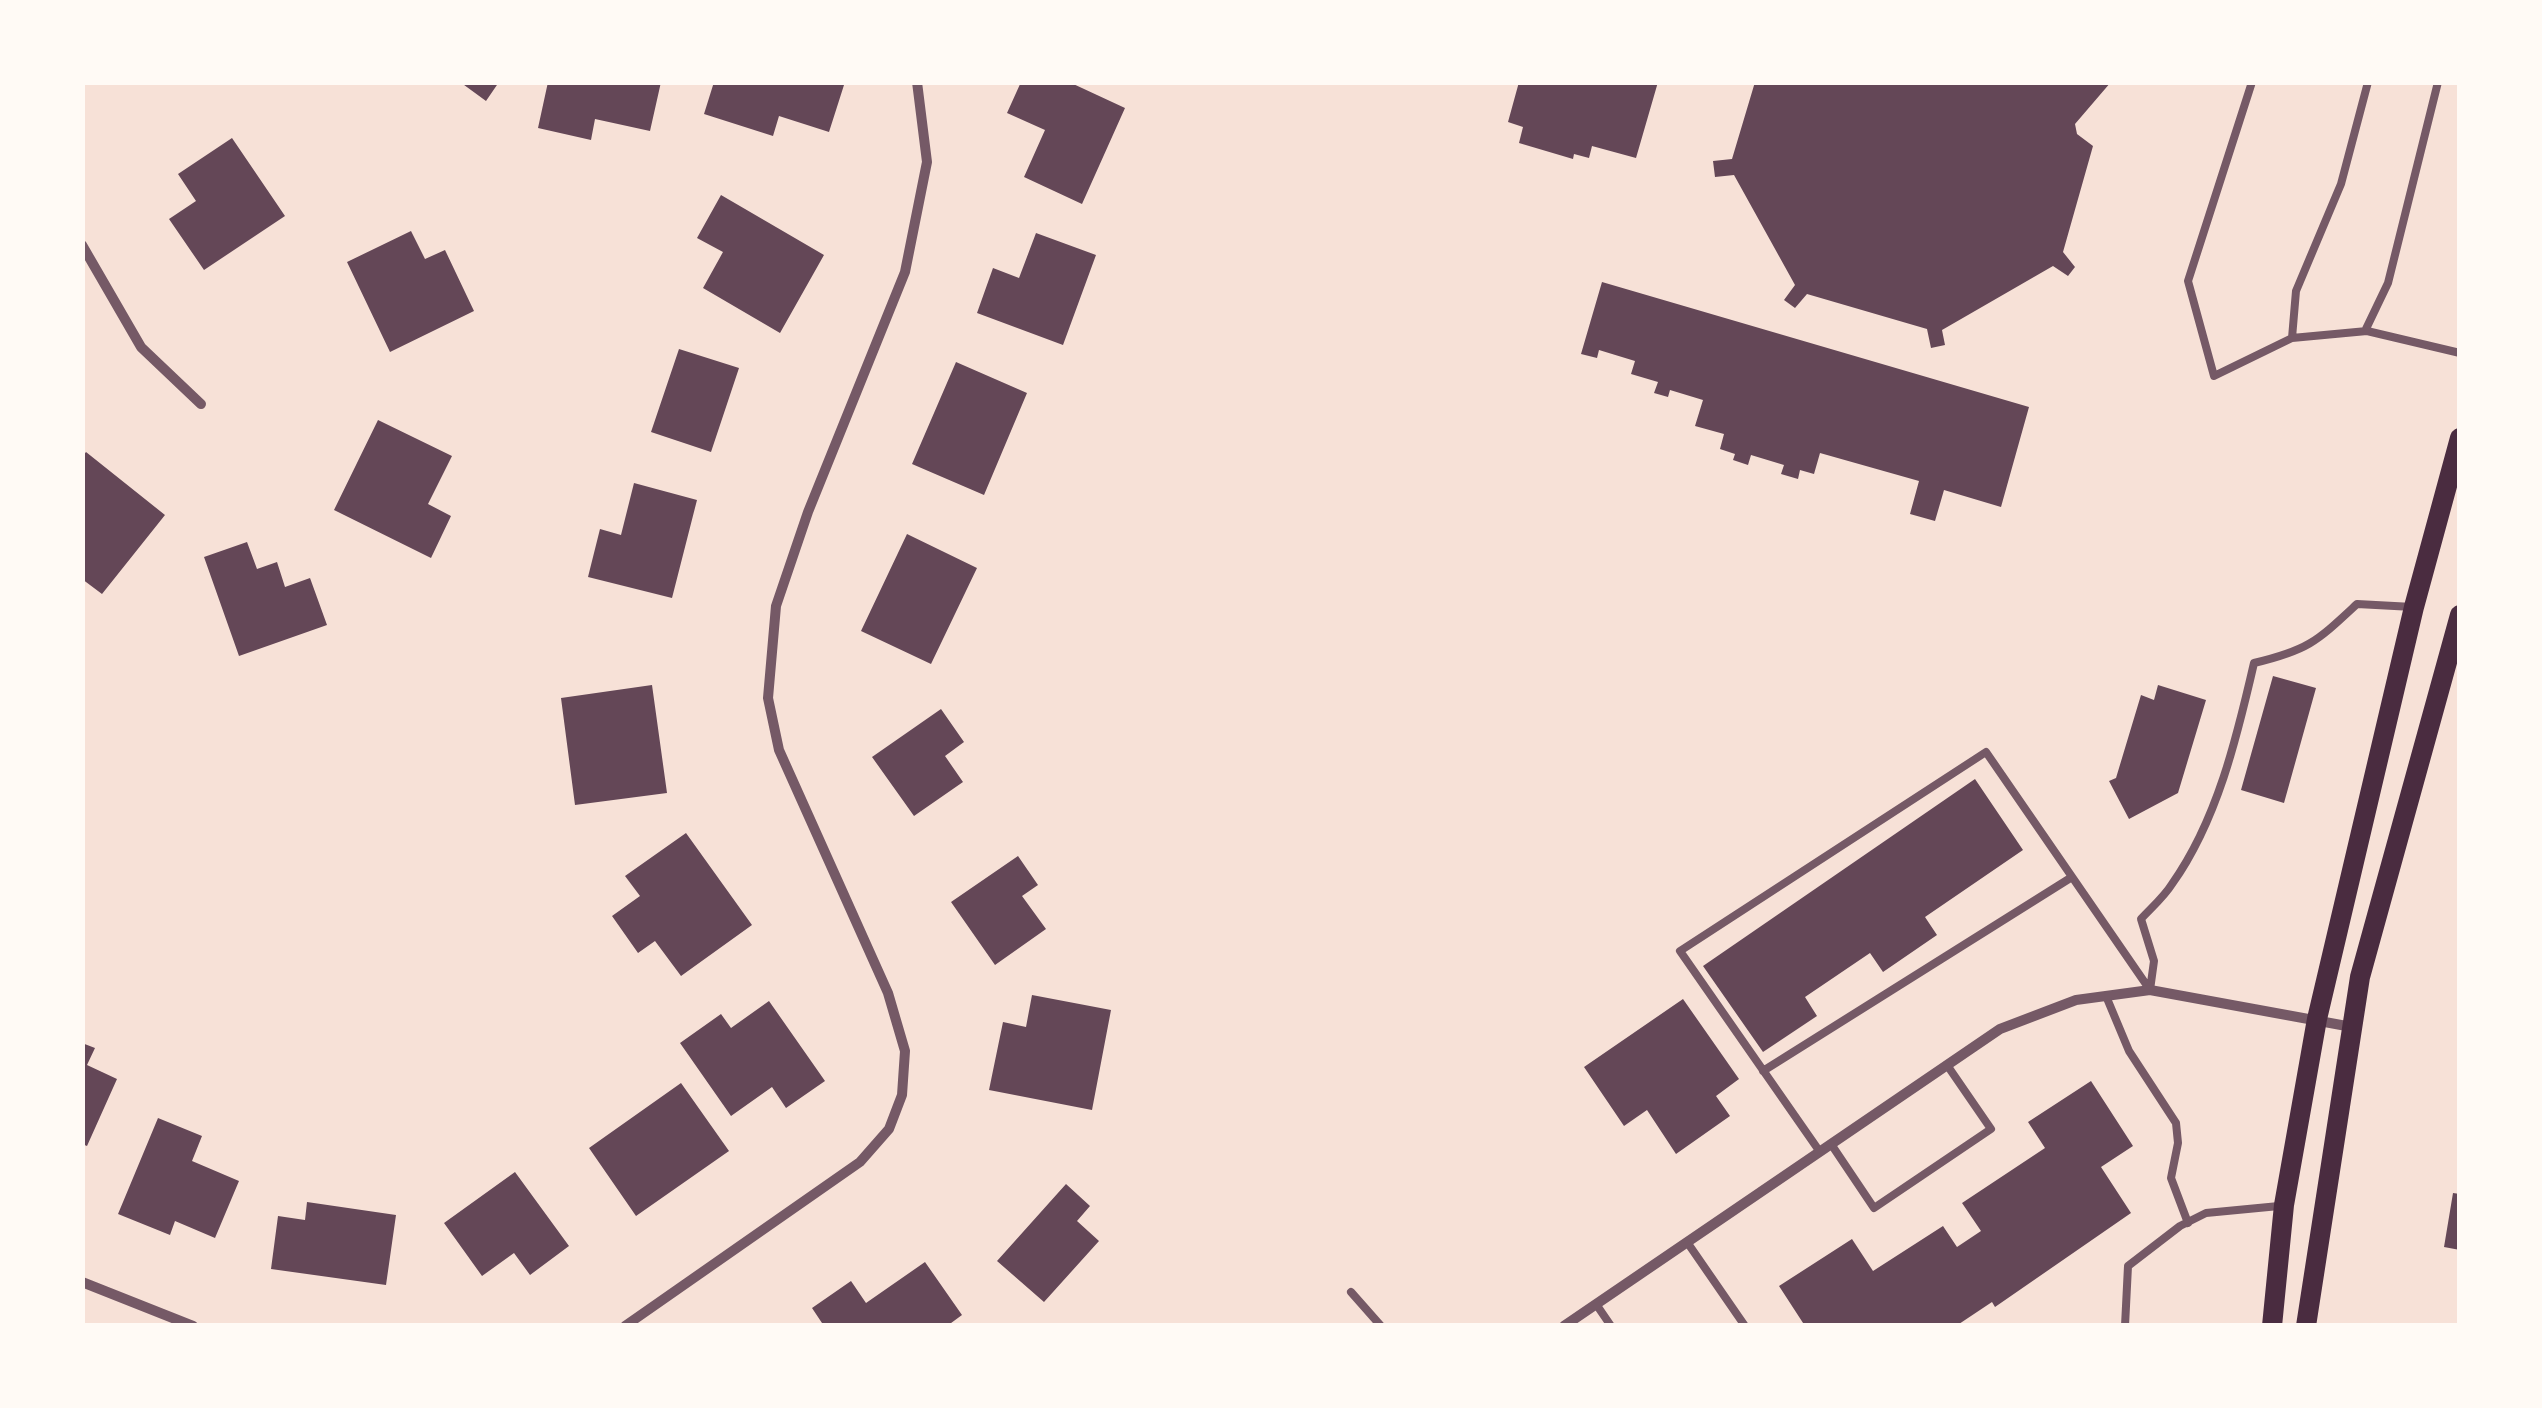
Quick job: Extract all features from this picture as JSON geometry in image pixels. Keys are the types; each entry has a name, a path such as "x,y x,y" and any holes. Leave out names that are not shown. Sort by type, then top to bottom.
{"main road":[{"path":"2272,1326 2284,1205 2318,1020 2414,607 2460,438"},
{"path":"2306,1326 2360,977 2460,615"}],"street":[{"path":"625,1326 860,1162 890,1128 902,1095 905,1051 888,994 780,750 768,698 776,606 808,512 905,272 927,162 917,82"},
{"path":"82,245 141,346 201,404"},
{"path":"1564,1326 2000,1029 2076,1000 2150,990 2352,1027"},
{"path":"82,1282 193,1326"}],"lane":[{"path":"2252,82 2188,282 2214,376 2292,338 2366,331 2460,354"},
{"path":"2292,338 2296,290 2341,184 2368,82"},
{"path":"2366,331 2388,283 2438,82"},
{"path":"2150,990 2154,961 2141,920 2172,884 2206,822 2242,714 2254,663 2296,653 2358,604 2414,607"},
{"path":"1820,1152 1680,951 1986,752 2150,990"},
{"path":"1763,1071 2072,876"},
{"path":"2106,996 2129,1051 2176,1124 2178,1142 2171,1178 2188,1223"},
{"path":"1831,1144 1874,1208 1991,1129 1948,1065"},
{"path":"2125,1326 2128,1266 2206,1214 2284,1205"},
{"path":"1687,1242 1744,1326"},
{"path":"1350,1292 1380,1326"},
{"path":"1596,1304 1611,1326"}],"building":[{"path":"460,82 499,82 486,101"},
{"path":"548,82 661,82 650,131 595,119 591,140 538,128"},
{"path":"714,82 844,85 829,132 779,116 773,136 704,114"},
{"path":"1021,82 1069,82 1125,108 1082,204 1024,177 1045,130 1007,113"},
{"path":"1519,82 1658,82 1636,158 1592,146 1589,158 1574,154 1573,159 1519,143 1523,127 1508,122"},
{"path":"1755,82 2111,82 2075,124 2077,134 2093,146 2063,252 2075,267 2068,276 2053,266 1942,330 1945,345 1931,348 1927,329 1807,294 1795,308 1784,300 1795,285 1734,175 1715,177 1713,161 1732,159"},
{"path":"232,138 285,216 204,270 169,219 196,201 178,174"},
{"path":"721,195 824,255 780,333 703,288 723,252 697,238"},
{"path":"411,231 425,259 445,250 474,311 390,352 347,262"},
{"path":"1036,233 1096,255 1063,345 977,313 993,268 1019,278"},
{"path":"1602,282 2029,407 2001,507 1944,490 1935,521 1910,514 1919,481 1820,453 1814,474 1800,470 1798,479 1781,474 1784,465 1751,455 1748,465 1733,460 1735,454 1720,449 1724,434 1695,426 1703,400 1670,390 1668,397 1654,393 1658,382 1631,374 1635,361 1599,350 1597,358 1581,354"},
{"path":"679,349 739,368 711,452 651,432"},
{"path":"956,362 1027,393 984,495 912,464"},
{"path":"378,420 452,456 428,504 451,516 431,558 334,510"},
{"path":"86,452 165,515 102,594 82,579 82,457"},
{"path":"634,483 697,500 672,598 588,577 600,529 621,535"},
{"path":"907,534 977,568 931,664 861,631"},
{"path":"247,542 257,569 277,562 285,587 310,578 327,625 239,656 204,557"},
{"path":"2273,676 2316,688 2284,803 2241,790"},
{"path":"652,685 667,793 575,805 561,698"},
{"path":"2158,685 2206,700 2178,793 2129,819 2109,781 2116,778 2141,695 2154,700"},
{"path":"941,709 964,742 945,756 963,782 914,816 872,757"},
{"path":"1975,779 2023,850 1925,917 1937,935 1883,972 1870,953 1805,997 1817,1016 1763,1052 1703,966"},
{"path":"686,833 752,925 681,976 655,941 638,953 612,916 640,896 625,876"},
{"path":"1018,856 1038,885 1022,896 1046,929 995,965 951,902"},
{"path":"1032,995 1111,1010 1092,1110 989,1090 1003,1022 1026,1027"},
{"path":"1683,999 1739,1079 1716,1096 1730,1116 1676,1154 1647,1110 1624,1126 1584,1067"},
{"path":"769,1001 825,1081 786,1108 772,1087 731,1116 680,1043 721,1014 731,1028"},
{"path":"82,1043 95,1048 87,1065 117,1079 87,1146 82,1144"},
{"path":"2091,1081 2133,1146 2101,1167 2131,1213 1995,1307 1992,1302 1956,1326 1805,1326 1779,1286 1852,1239 1873,1271 1943,1226 1957,1247 1981,1231 1962,1203 2045,1148 2028,1122"},
{"path":"681,1083 729,1151 636,1216 589,1148"},
{"path":"158,1118 202,1136 192,1161 239,1181 215,1238 175,1221 170,1235 118,1214"},
{"path":"515,1172 569,1246 530,1275 514,1253 482,1276 444,1223"},
{"path":"1066,1184 1090,1206 1077,1221 1099,1241 1044,1302 997,1261"},
{"path":"2453,1193 2460,1194 2460,1250 2444,1247"},
{"path":"307,1202 396,1215 386,1285 271,1269 278,1216 305,1220"},
{"path":"925,1262 962,1315 947,1326 824,1326 812,1308 851,1281 866,1303"}]}
